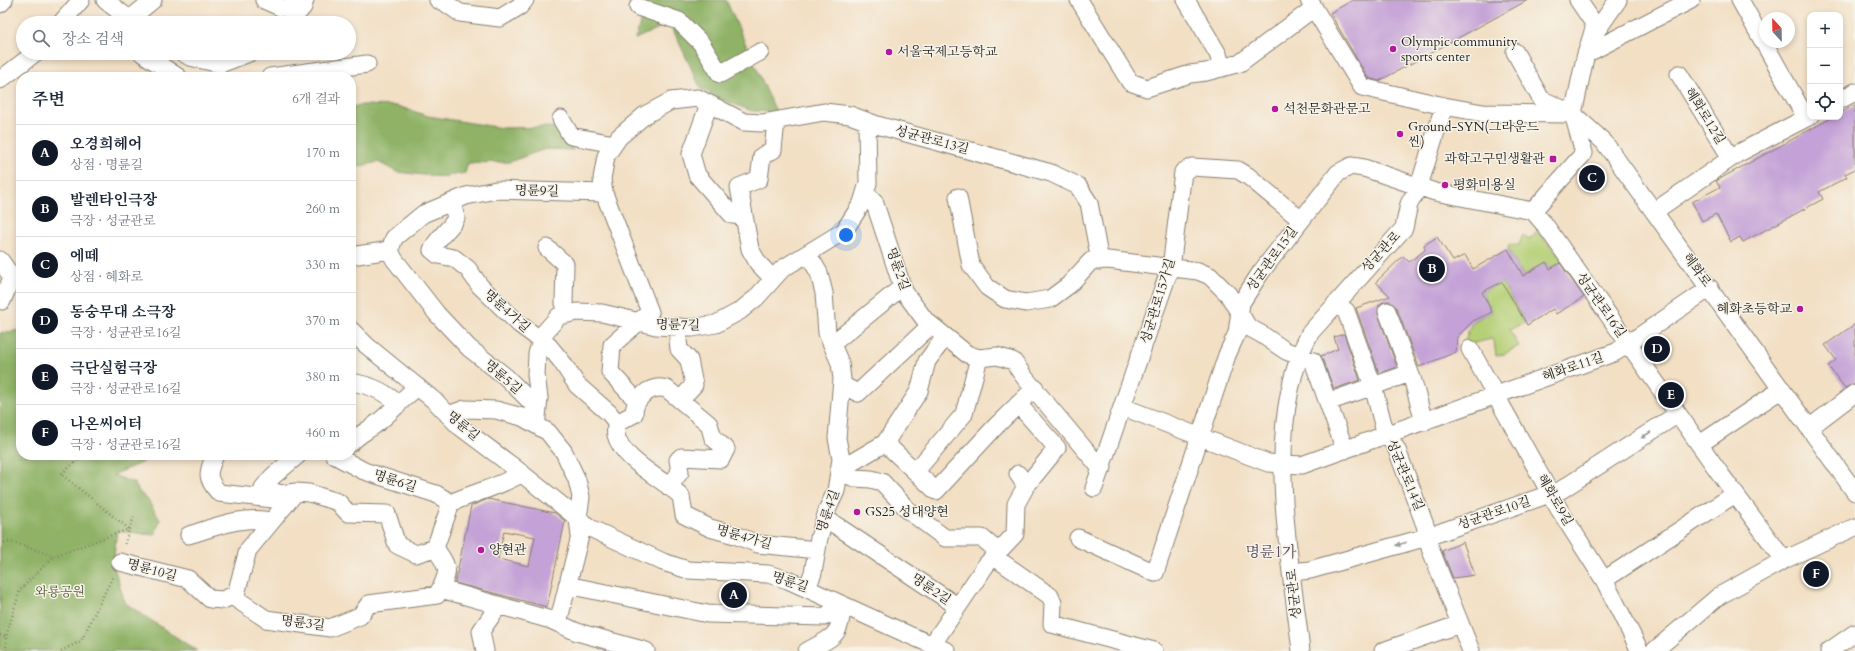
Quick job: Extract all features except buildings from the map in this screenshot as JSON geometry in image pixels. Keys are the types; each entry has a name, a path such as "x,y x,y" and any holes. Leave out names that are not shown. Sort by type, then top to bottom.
{"street":[{"path":"0,4 4,0"},
{"path":"67,16 81,0"},
{"path":"105,0 126,16"},
{"path":"137,16 153,0"},
{"path":"264,0 282,8 304,3"},
{"path":"438,0 444,2 460,13 500,18 520,6 524,0"},
{"path":"1079,0 1130,82 1147,88 1190,74 1240,63 1312,4 1362,87 1416,101 1483,113 1573,114"},
{"path":"1186,0 1218,54 1222,68"},
{"path":"1419,186 1435,192 1533,211 1584,153 1573,114 1588,46 1595,25 1578,0"},
{"path":"1588,46 1618,0"},
{"path":"1588,46 1691,0"},
{"name":"혜화로12길","path":"1740,0 1807,115"},
{"path":"294,16 304,3"},
{"path":"638,7 679,21 701,43 720,74 760,52"},
{"name":"혜화로","path":"1515,52 1541,99 1573,114 1604,142 1855,492"},
{"path":"0,80 26,60"},
{"path":"152,60 170,72"},
{"path":"203,60 220,64 231,60"},
{"path":"307,72 367,64"},
{"name":"혜화로12길","path":"1679,74 1731,158"},
{"path":"1843,98 1855,92"},
{"name":"성균관로13길","path":"604,193 602,179 606,156 614,144 645,115 671,101 698,98 744,122 762,123 824,112 850,115 867,122 1051,173 1078,186 1089,204 1100,261"},
{"path":"709,104 691,154 697,175 732,215 744,216"},
{"name":"성균관로","path":"1301,651 1286,522 1282,448 1285,413 1300,356 1310,333 1404,228 1409,204 1419,186 1444,106"},
{"path":"561,118 571,136 614,144"},
{"name":"혜화로12길","path":"1654,211 1731,158 1807,118"},
{"path":"773,279 758,264 750,249 739,187 759,179 762,156 773,150 776,121"},
{"name":"명륜7길","path":"537,421 539,398 536,375 537,354 543,334 559,316 577,312 602,313 656,326 692,328 716,324 740,311 756,298 782,270 844,231 862,204 868,183 867,122"},
{"name":"성균관로15길","path":"1078,538 1155,573 1227,355 1237,332 1241,303 1261,272 1338,173 1351,166 1364,168 1419,186"},
{"name":"성균관로15가길","path":"1094,488 1103,467 1171,268 1183,172 1192,167 1238,170 1248,176 1301,220"},
{"name":"명륜9길","path":"390,250 394,238 423,214 466,196 496,190 604,193"},
{"path":"604,193 650,312 612,344 611,360 609,365 610,372 638,401"},
{"name":"명륜2길","path":"865,193 874,201 902,287 925,320 967,354 979,358 997,356 1013,362 1097,464 1103,467"},
{"path":"958,197 971,265 987,287 1005,299 1026,303 1050,299 1069,285 1091,261 1198,271 1210,276 1228,294 1248,327 1261,334 1286,352 1313,361 1345,450"},
{"name":"명륜4가길","path":"452,202 456,218 452,225 435,243 432,250 438,255 454,258 468,269 480,286 519,324 549,346 562,362 577,385 609,413 616,423 615,434 622,449 654,477 682,496 684,515 710,528 735,535 758,544 817,550"},
{"name":"성균관로16길","path":"1533,211 1546,225 1628,344 1784,560"},
{"path":"547,248 564,264 564,303 568,314"},
{"path":"356,255 390,250"},
{"name":"명륜5길","path":"390,250 394,259 437,314 469,348 506,377 532,403 537,421 564,452 577,480 581,497 578,518"},
{"name":"명륜4길","path":"807,588 814,573 819,538 836,491 840,459 837,438 842,385 840,363 827,333 824,293 819,273 808,254"},
{"path":"0,260 12,277 13,295"},
{"path":"832,344 902,287"},
{"name":"혜화로11길","path":"1283,465 1302,465 1616,352 1710,288"},
{"name":"성균관로14길","path":"1335,304 1346,311 1373,386 1384,428 1399,456 1425,525 1430,548 1471,651"},
{"path":"1387,311 1410,373 1424,422"},
{"path":"842,385 858,393 931,325"},
{"path":"680,327 678,340 679,349 689,360 694,385 680,400"},
{"name":"명륜길","path":"356,335 366,345 418,387 459,426 522,473 590,528 663,562 688,570 768,574 807,588 940,648"},
{"path":"839,470 885,443 919,391 927,361 946,337"},
{"name":"혜화로9길","path":"1470,349 1551,494 1604,580 1640,651"},
{"path":"916,471 964,414 979,358"},
{"path":"1328,402 1410,373"},
{"path":"356,383 366,385 390,396 398,405"},
{"path":"356,437 376,424 408,394 418,387"},
{"path":"616,423 634,414 634,406 641,396 650,390 660,387 667,389 709,424 713,438 726,449 721,458 681,457 678,460 680,472 669,486"},
{"path":"885,443 936,490 996,426 1035,388"},
{"path":"1700,444 1782,389"},
{"path":"1810,428 1855,393"},
{"name":"명륜2길","path":"940,648 957,606 986,566 1015,534 1016,504 1022,480 1057,448 1018,404"},
{"path":"1123,407 1268,463 1283,465"},
{"path":"448,415 465,409 496,410 537,421"},
{"name":"성균관로10길","path":"1292,572 1310,570 1427,537 1561,490 1678,414"},
{"path":"213,460 208,474 211,484 219,493 273,499 296,492"},
{"path":"292,460 272,477 263,488 281,494 296,492 338,502 348,513 387,514 397,546 416,554 434,548"},
{"name":"명륜6길","path":"345,460 364,471 436,494 451,503"},
{"path":"839,470 854,478 871,479 882,482 909,511 945,538 982,538 994,548 1000,561 1050,596 1053,603 1052,624 1105,644 1154,651"},
{"path":"434,548 451,503 471,494 507,482 522,473"},
{"path":"232,596 236,594 248,550 296,492"},
{"path":"1604,580 1735,494"},
{"path":"188,535 257,518 271,521"},
{"path":"558,623 580,536 578,518"},
{"name":"명륜2길","path":"825,518 957,606"},
{"path":"1654,651 1719,596 1784,560 1855,527"},
{"path":"434,548 446,564 447,576 440,589 558,623 577,632 646,651"},
{"name":"명륜10길","path":"120,562 188,580 210,599 223,600 232,596"},
{"path":"567,585 708,614 824,617 842,605"},
{"name":"명륜3길","path":"232,596 266,619 330,628 360,616 369,604 437,595 440,589"},
{"path":"485,651 481,631 499,605"},
{"path":"807,651 835,636 842,619 842,605"},
{"path":"1383,651 1460,624"},
{"path":"1829,651 1855,632"}],"path":[{"path":"78,460 61,474 128,529"},
{"path":"61,651 81,641 120,562 128,529 135,515"},
{"path":"6,651 6,637 20,590 54,556 128,529"},
{"path":"0,542 12,542 54,556"},
{"path":"0,635 6,637"}],"green space":[{"path":"647,0 726,0 776,112 752,111 720,99 701,89 670,23 635,39"},
{"path":"356,106 397,106 428,116 502,128 554,127 565,133 573,150 545,149 509,162 468,163 465,173 442,177 397,172 378,162 356,167"},
{"path":"1537,232 1564,260 1550,269 1546,262 1523,276 1508,249 1509,245 1519,245 1523,235 1529,240"},
{"path":"1502,282 1525,322 1509,330 1519,346 1504,354 1496,356 1494,341 1491,339 1467,345 1465,343 1473,323 1492,312 1482,292"},
{"name":"와룡공원","path":"16,331 16,460 146,460 113,475 134,483 140,493 147,499 160,520 155,535 117,531 113,564 125,603 197,651 0,651 0,333"}],"place":[{"name":"Olympic community sports center","path":"1393,49"},
{"name":"서울국제고등학교","path":"889,52"},
{"name":"석천문화관문고","path":"1275,109"},
{"name":"Ground-SYN(그라운드 씬)","path":"1400,134"},
{"name":"과학고구민생활관","path":"1553,159"},
{"name":"에떼","path":"1592,178"},
{"name":"평화미용실","path":"1445,185"},
{"name":"발렌타인극장","path":"1432,269"},
{"name":"혜화초등학교","path":"1800,309"},
{"name":"동숭무대 소극장","path":"1657,349"},
{"name":"극단실험극장","path":"1671,395"},
{"name":"GS25 성대양현","path":"857,512"},
{"name":"양현관","path":"481,550"},
{"name":"나온씨어터","path":"1816,574"},
{"name":"오경희헤어","path":"734,595"}],"district":[{"name":"명륜1가","path":"1271,552"}]}
